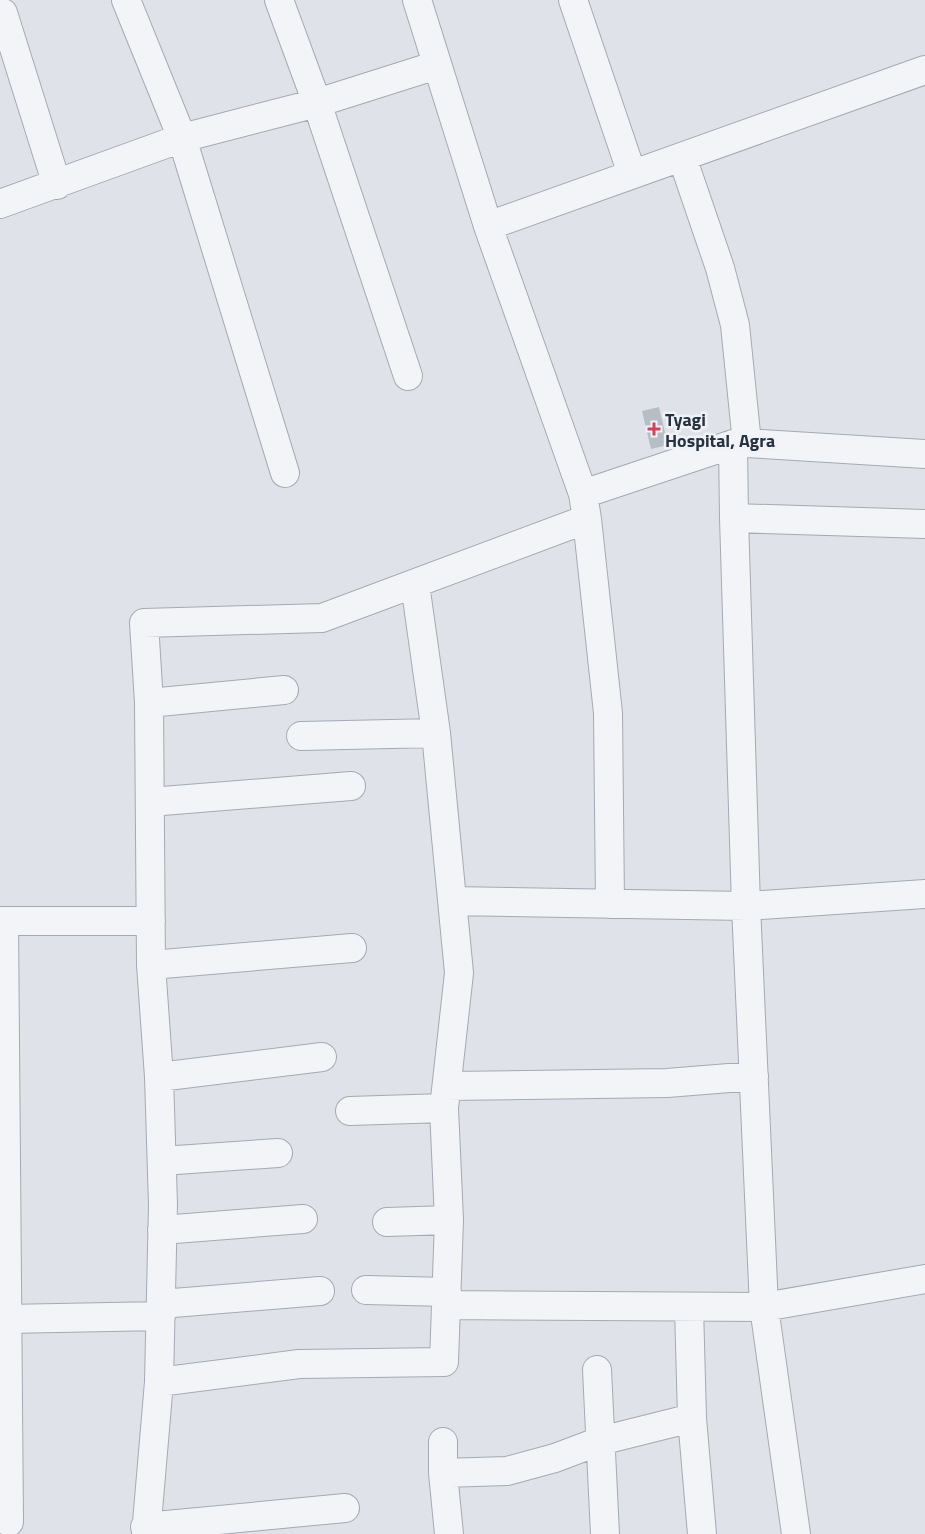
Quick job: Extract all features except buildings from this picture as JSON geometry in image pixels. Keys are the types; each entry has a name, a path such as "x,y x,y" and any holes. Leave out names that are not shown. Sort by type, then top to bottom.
{"street":[{"path":"126,0 182,138 285,473"},
{"path":"279,0 317,103 408,376"},
{"path":"417,0 488,226 585,506 608,713 610,904"},
{"path":"572,0 632,174"},
{"path":"3,13 9,61 57,185"},
{"path":"0,204 57,185 182,138 317,103 437,65"},
{"path":"488,226 925,70"},
{"path":"682,156 720,268 735,325 740,443 734,518 746,906 764,1307 796,1534"},
{"path":"344,1508 146,1530 159,1382 162,1161 159,1076 151,965 149,703 144,623 322,618 415,584 585,506 740,443 925,454"},
{"path":"734,518 925,524"},
{"path":"159,1382 299,1364 444,1362 449,1220 445,1097 459,973 436,733 415,584"},
{"path":"149,703 284,690"},
{"path":"300,736 436,733"},
{"path":"150,802 351,786"},
{"path":"452,901 746,906 925,894"},
{"path":"9,1522 2,921 151,921"},
{"path":"151,965 352,948"},
{"path":"159,1076 322,1057"},
{"path":"350,1111 445,1097 754,1076"},
{"path":"162,1161 278,1153"},
{"path":"162,1230 303,1219"},
{"path":"387,1222 449,1220"},
{"path":"366,1290 446,1299 689,1307 764,1307 925,1279"},
{"path":"6,1319 161,1310 320,1291"},
{"path":"689,1307 692,1418 702,1534"},
{"path":"597,1370 605,1534"},
{"path":"443,1473 507,1471 555,1458 600,1441 692,1418"},
{"path":"443,1442 443,1473 450,1534"}],"place":[{"name":"Tyagi Hospital, Agra","path":"654,429"}]}
